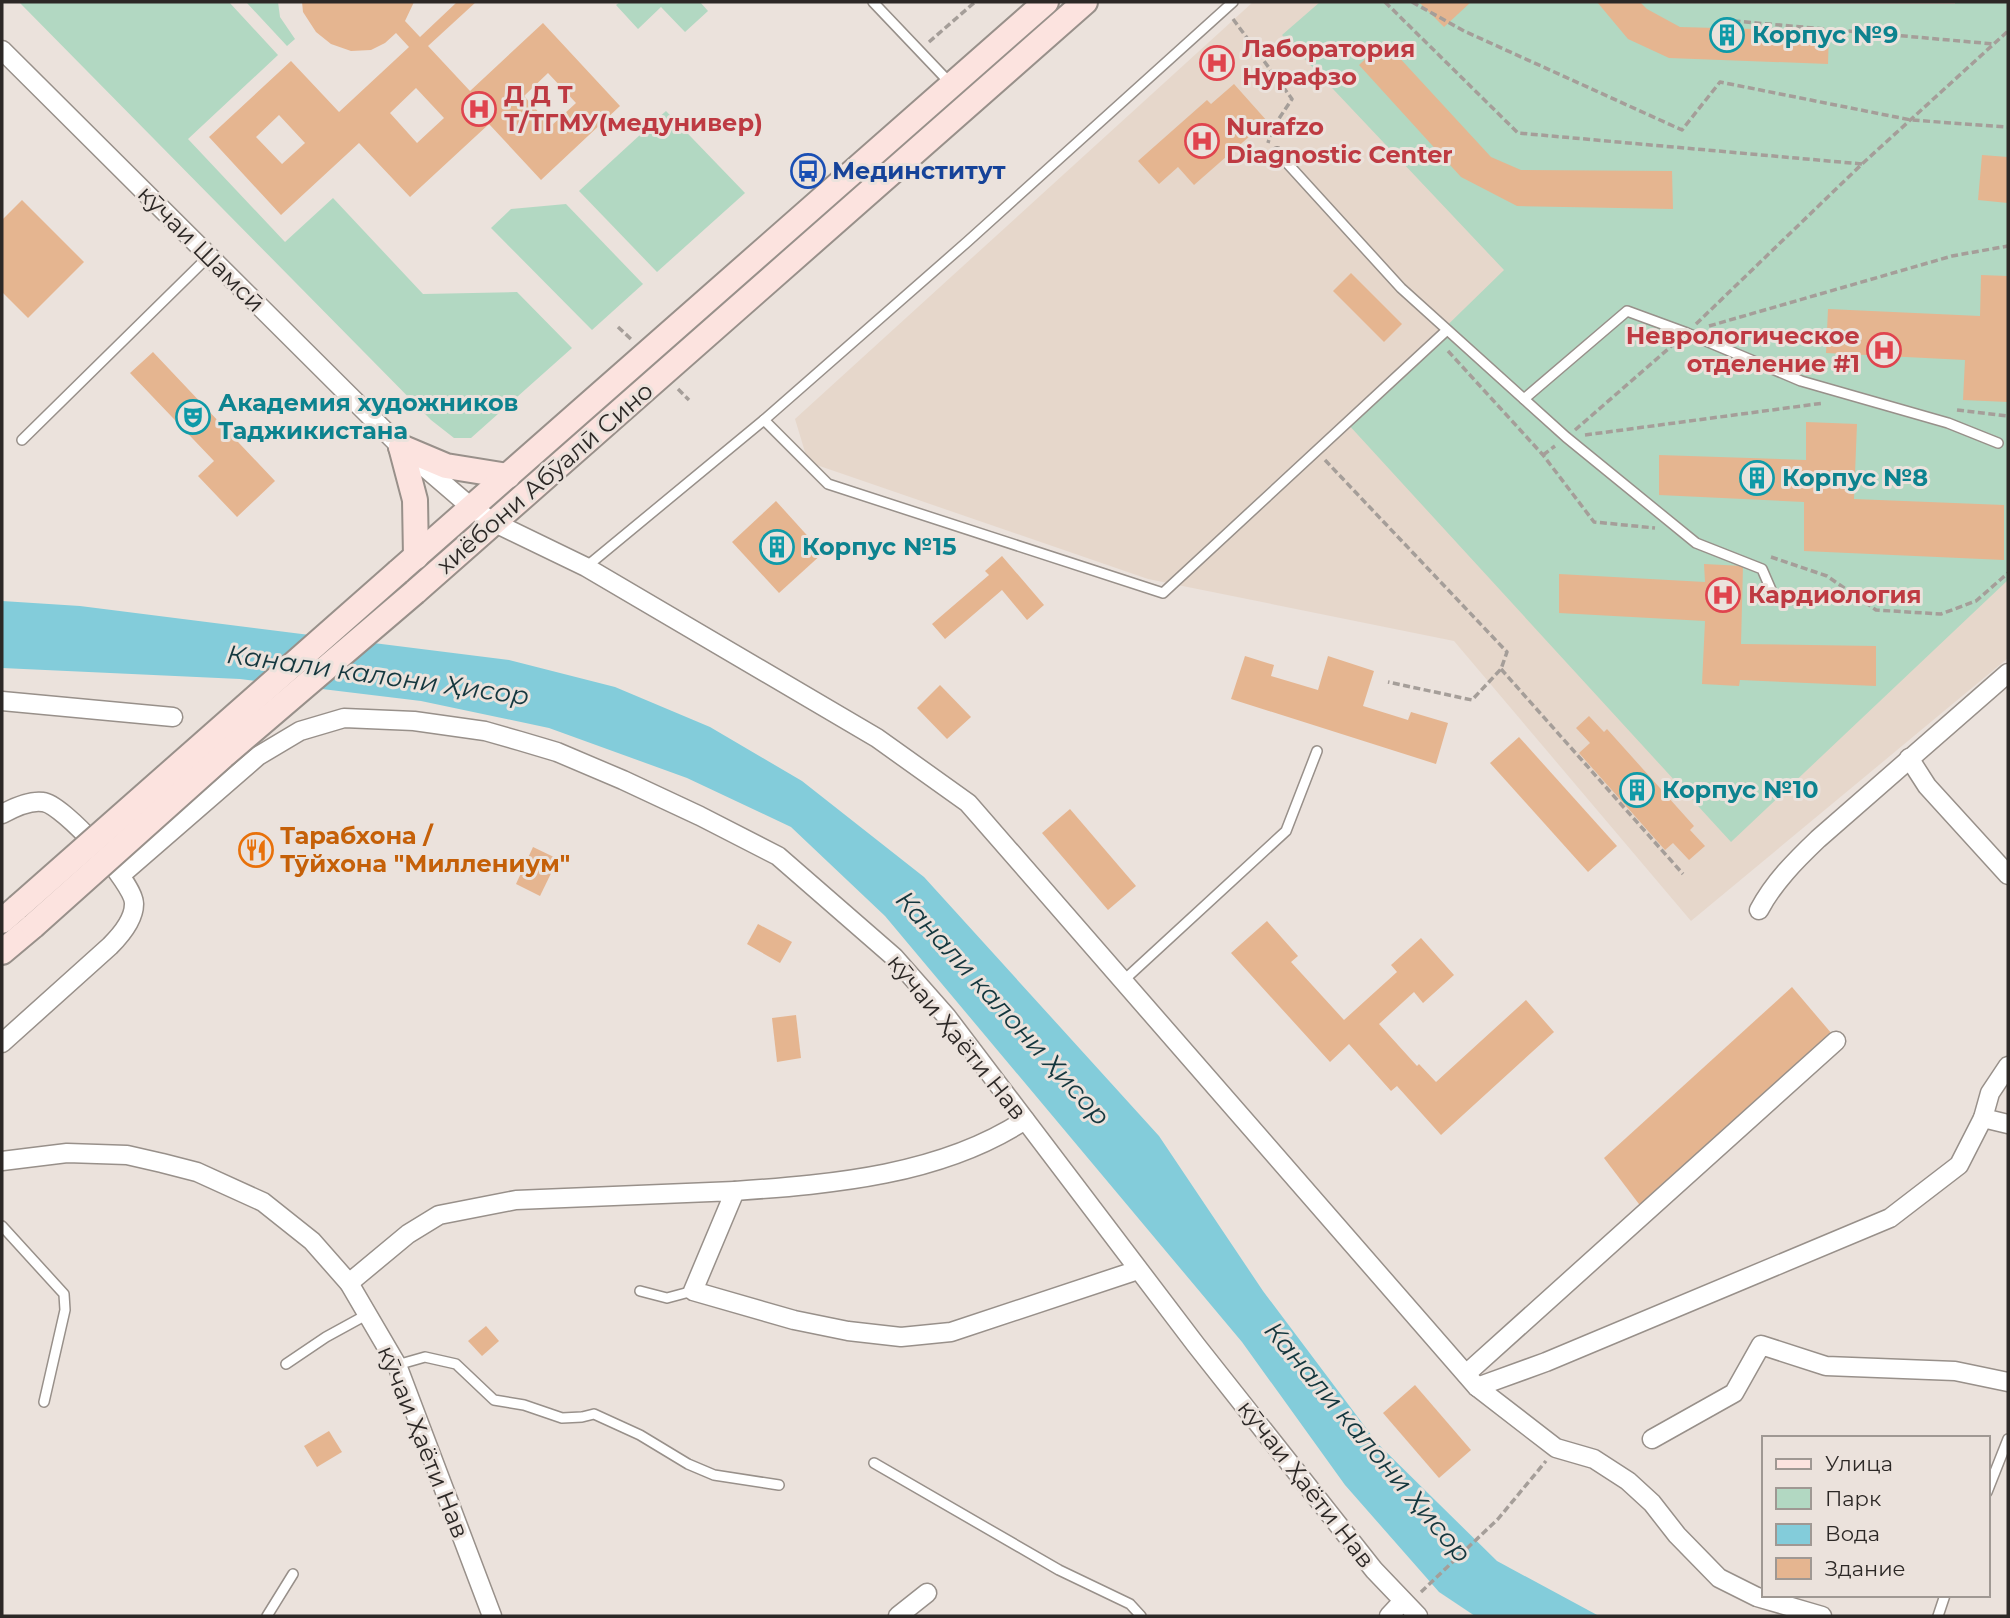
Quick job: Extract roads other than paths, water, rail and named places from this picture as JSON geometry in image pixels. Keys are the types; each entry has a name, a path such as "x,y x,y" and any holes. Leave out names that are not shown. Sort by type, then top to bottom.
{"main road":[{"name":"хиёбони Абӯалӣ Сино","path":"2,952 17,918 206,739 1046,2"},
{"name":"хиёбони Абӯалӣ Сино","path":"17,918 223,756 415,592 1085,2"},
{"path":"401,447 446,466 508,476"},
{"path":"401,447 415,500 407,564"}],"street":[{"name":"кӯчаи Шамсӣ","path":"2,50 401,447 472,508 495,523 586,567 877,738 968,803 1471,1381 1556,1448 1594,1459 1628,1481 1652,1503 1677,1535 1719,1578 1758,1597 1822,1616"},
{"path":"1759,910 1789,867 2008,673"},
{"path":"2,701 173,717"},
{"name":"кӯчаи Ҳаёти Нав","path":"121,875 258,756 289,737 323,723 344,718 403,720 485,731 520,740 557,752 623,780 778,856 894,957 947,1017 1138,1270 1374,1570 1410,1598 1419,1616"},
{"path":"1909,758 1927,786 2008,875"},
{"path":"2,814 32,802 42,801 62,811 121,875 132,891 135,906 121,934 2,1043"},
{"path":"1471,1381 1836,1041"},
{"path":"1471,1381 1546,1362 1890,1218 1959,1165 1983,1118 1990,1093 2008,1066"},
{"path":"1983,1118 2008,1125"},
{"path":"349,1283 408,1234 439,1215 516,1200 790,1187 887,1172 951,1157 980,1146 1026,1120"},
{"name":"кӯчаи Ҳаёти Нав","path":"2,1161 67,1153 127,1155 197,1172 263,1202 312,1241 349,1283 397,1365 492,1616"},
{"path":"735,1191 693,1291 794,1320 848,1331 901,1337 951,1332 1138,1270"},
{"path":"1652,1438 1734,1393 1761,1345 1826,1366 1955,1371 2008,1382"},
{"path":"898,1616 927,1593"},
{"path":"1389,1616 1410,1598"}],"lane":[{"path":"873,2 952,85"},
{"path":"586,567 764,420 967,242 1229,5"},
{"path":"1277,152 1401,288 1566,437 1696,542 1762,569 1775,599 1817,600"},
{"path":"22,440 209,256"},
{"path":"1524,399 1627,311 1801,381 1948,423 1998,443"},
{"path":"764,420 828,484 1163,593 1447,330"},
{"path":"1123,981 1286,831 1317,751"},
{"path":"2,1226 64,1294 65,1310 44,1402"},
{"path":"640,1291 667,1298 693,1291"},
{"path":"286,1364 326,1337 368,1314"},
{"path":"397,1365 425,1357 456,1364 494,1400 524,1405 562,1418 594,1414 640,1435 688,1464 715,1475 779,1485"},
{"path":"1989,1487 2008,1439"},
{"path":"874,1463 1059,1570 1130,1604 1141,1616"},
{"path":"267,1616 293,1574"},
{"path":"1938,1616 1944,1597"}],"water":[{"name":"Канали калони Ҳисор","path":"2,601 80,606 509,660 615,687 710,727 802,781 924,877 1159,1136 1263,1291 1378,1444 1497,1561 1599,1616 1475,1616 1439,1592 1345,1485 1242,1342 885,916 791,827 687,778 549,728 421,701 240,679 2,668"}],"place":[{"name":"Корпус №9","path":"1727,35"},
{"name":"Лаборатория Нурафзо","path":"1217,63"},
{"name":"Д Д Т Т/ТГМУ(медунивер)","path":"479,109"},
{"name":"Nurafzo Diagnostic Center","path":"1202,141"},
{"name":"Мединститут","path":"808,171"},
{"name":"Неврологическое отделение #1","path":"1884,350"},
{"name":"Академия художников Таджикистана","path":"193,417"},
{"name":"Корпус №8","path":"1757,478"},
{"name":"Корпус №15","path":"777,547"},
{"name":"Кардиология","path":"1723,595"},
{"name":"Корпус №10","path":"1637,790"},
{"name":"Тарабхона / Тӯйхона \"Миллениум\"","path":"256,850"}]}
